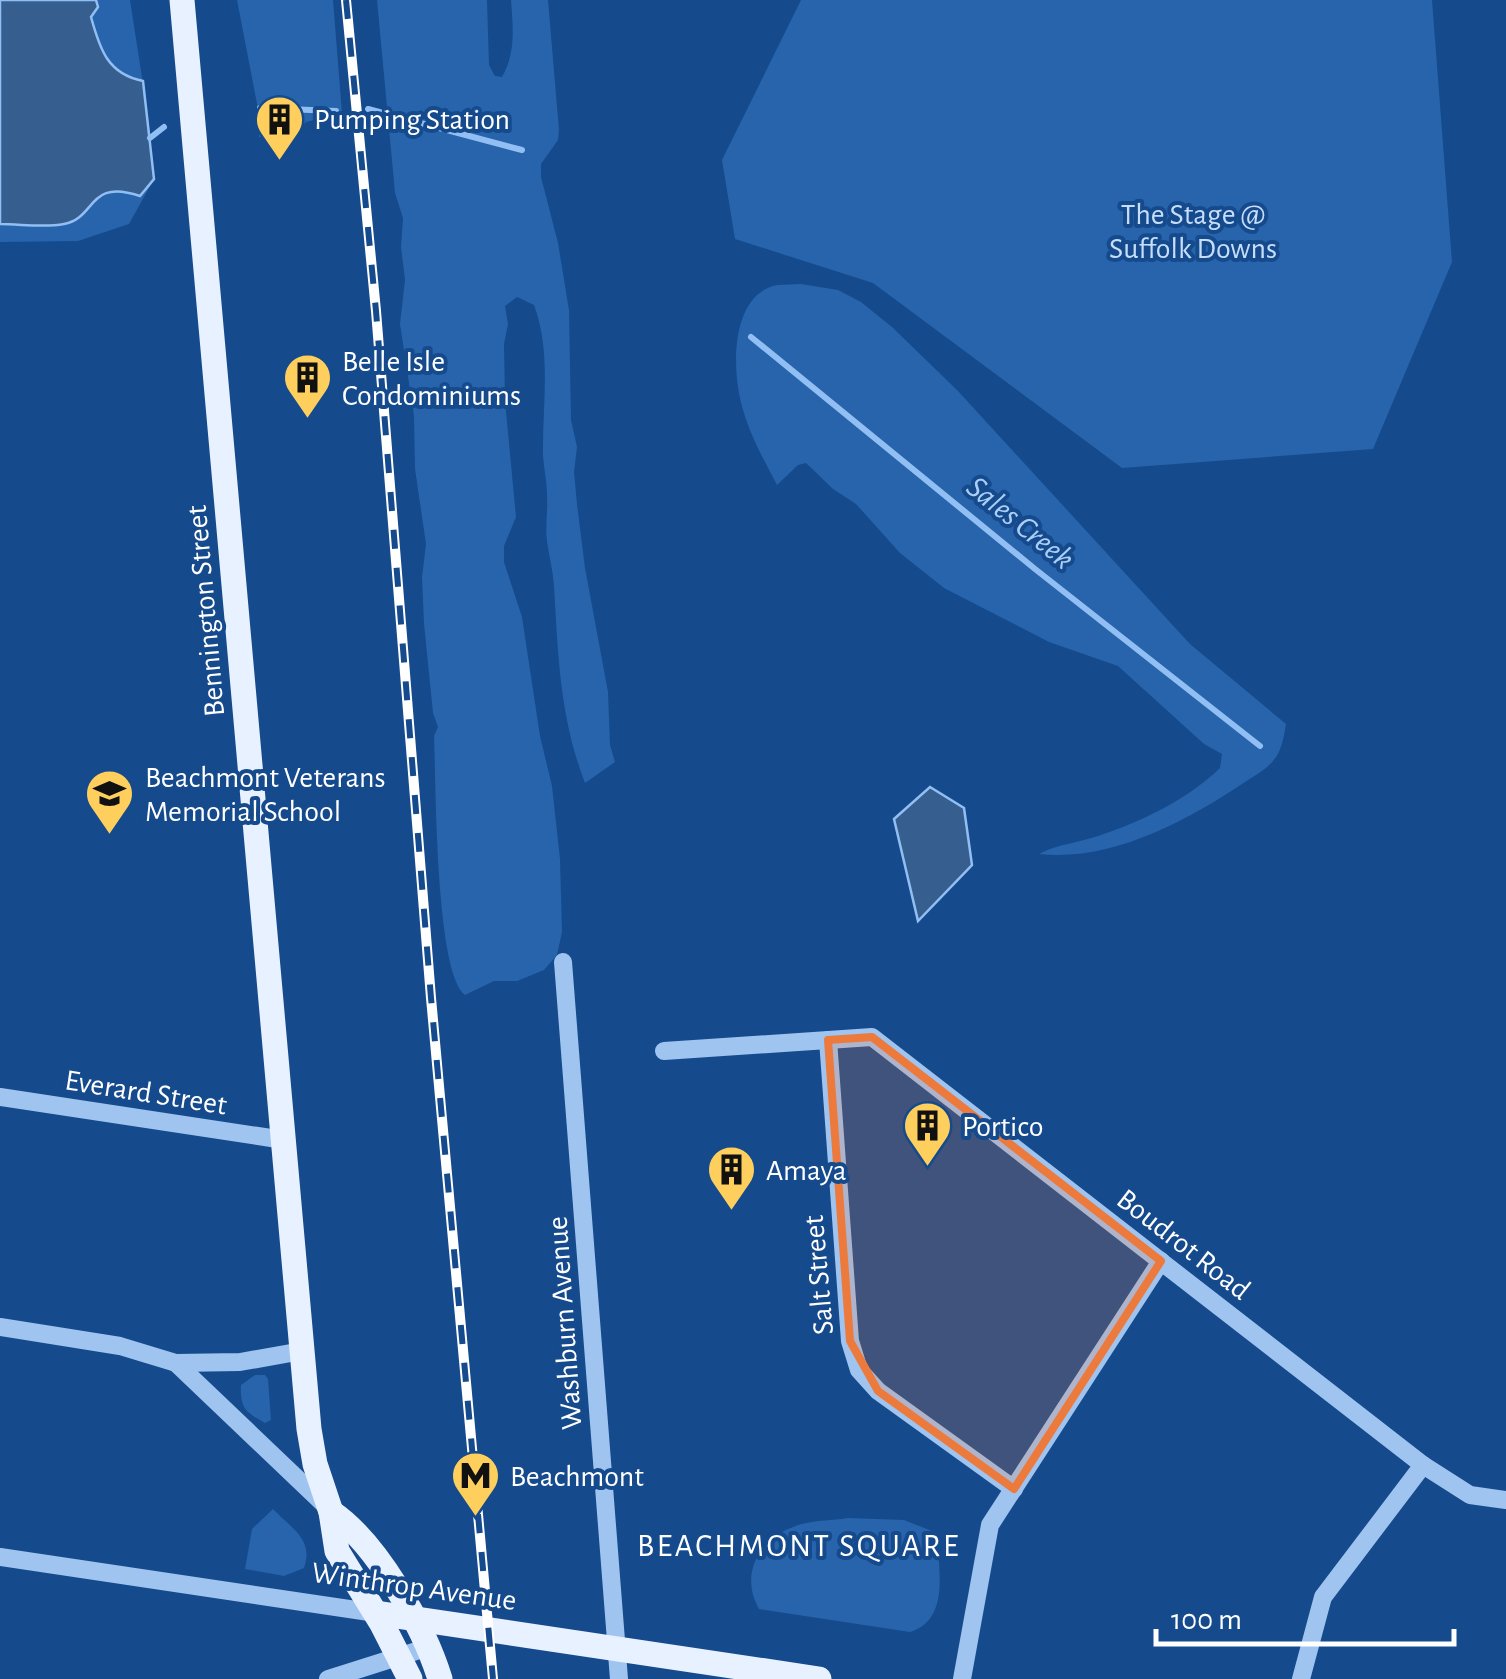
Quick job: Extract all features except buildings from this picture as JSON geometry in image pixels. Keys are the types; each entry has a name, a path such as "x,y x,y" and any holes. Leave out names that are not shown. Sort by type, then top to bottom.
{"main road":[{"name":"Bennington Street","path":"182,0 312,1453 332,1512 337,1551 404,1668"},
{"name":"Bennington Street","path":"332,1512 360,1536 416,1619 440,1679"},
{"name":"Winthrop Avenue","path":"376,1614 819,1679"}],"street":[{"name":"Washburn Avenue","path":"564,962 620,1679"},
{"name":"Boudrot Road","path":"664,1051 872,1038 1423,1464 1470,1495 1506,1500"},
{"name":"Salt Street","path":"828,1040 850,1342 859,1370 878,1391 1014,1490"},
{"name":"Everard Street","path":"0,1098 284,1140"},
{"path":"962,1679 990,1526 1161,1261"},
{"path":"0,1327 120,1346 176,1362 240,1362 302,1351"},
{"path":"176,1362 332,1512"},
{"path":"1301,1679 1323,1597 1423,1464"},
{"name":"Winthrop Avenue","path":"0,1557 376,1614"},
{"path":"328,1679 404,1668 429,1647"}],"highlighted area":[{"path":"872,1037 1161,1261 1014,1489 878,1391 850,1341 828,1040"}],"green space":[{"path":"0,0 130,0 154,179 129,224 78,241 0,242"},
{"path":"237,0 333,0 342,113 306,122 294,135 259,137 259,114"},
{"path":"377,0 487,0 489,65 495,76 502,77 512,49 511,0 548,0 559,130 558,140 541,164 541,177 558,243 569,310 577,504 608,692 610,745 615,762 585,783 570,734 546,535 543,342 534,305 517,297 505,306 505,401 516,517 504,546 504,562 522,617 540,736 552,786 562,932 557,955 544,970 517,981 494,981 465,995 455,979 443,915 434,736 438,727 433,713 424,624 422,577 426,544 415,469 414,416 400,324 405,280 403,218 395,193"},
{"name":"The Stage @ Suffolk Downs","path":"801,0 1432,0 1452,262 1373,449 1122,468 873,283 735,239 722,160"},
{"path":"777,285 838,290 861,302 957,390 1190,644 1286,724 1281,748 1270,764 1196,812 1146,836 1093,852 1039,854 1147,817 1193,790 1220,768 1222,754 1204,744 1118,666 1049,642 944,588 900,553 856,504 806,463 798,465 777,485 744,413 736,358 742,320 750,304 761,292"},
{"path":"255,1375 268,1379 271,1420 265,1423 243,1404 241,1385"},
{"path":"273,1509 299,1535 306,1549 304,1568 284,1576 245,1569 252,1529"},
{"path":"848,1518 904,1520 937,1533 939,1591 932,1616 923,1625 910,1632 759,1609 751,1584 761,1550 780,1533 799,1525"}],"shaded area":[{"path":"0,0 96,0 98,7 91,17 107,59 121,73 143,81 154,179 140,196 123,192 101,195 82,215 64,224 0,224"},
{"path":"930,787 964,808 972,865 918,921 894,819"}],"waterway":[{"name":"Sales Creek","path":"260,108 336,111"},
{"name":"Sales Creek","path":"368,109 522,150"},
{"name":"Sales Creek","path":"150,138 164,127"},
{"name":"Sales Creek","path":"751,337 1260,746"}],"railway":[{"path":"346,0 493,1679"}],"place":[{"name":"Pumping Station","path":"279,162"},
{"name":"Belle Isle Condominiums","path":"307,420"},
{"name":"Beachmont Veterans Memorial School","path":"110,836"},
{"name":"Portico","path":"927,1168"},
{"name":"Amaya","path":"731,1212"},
{"name":"Beachmont","path":"475,1518"}],"district":[{"name":"BEACHMONT SQUARE","path":"799,1545"}]}
